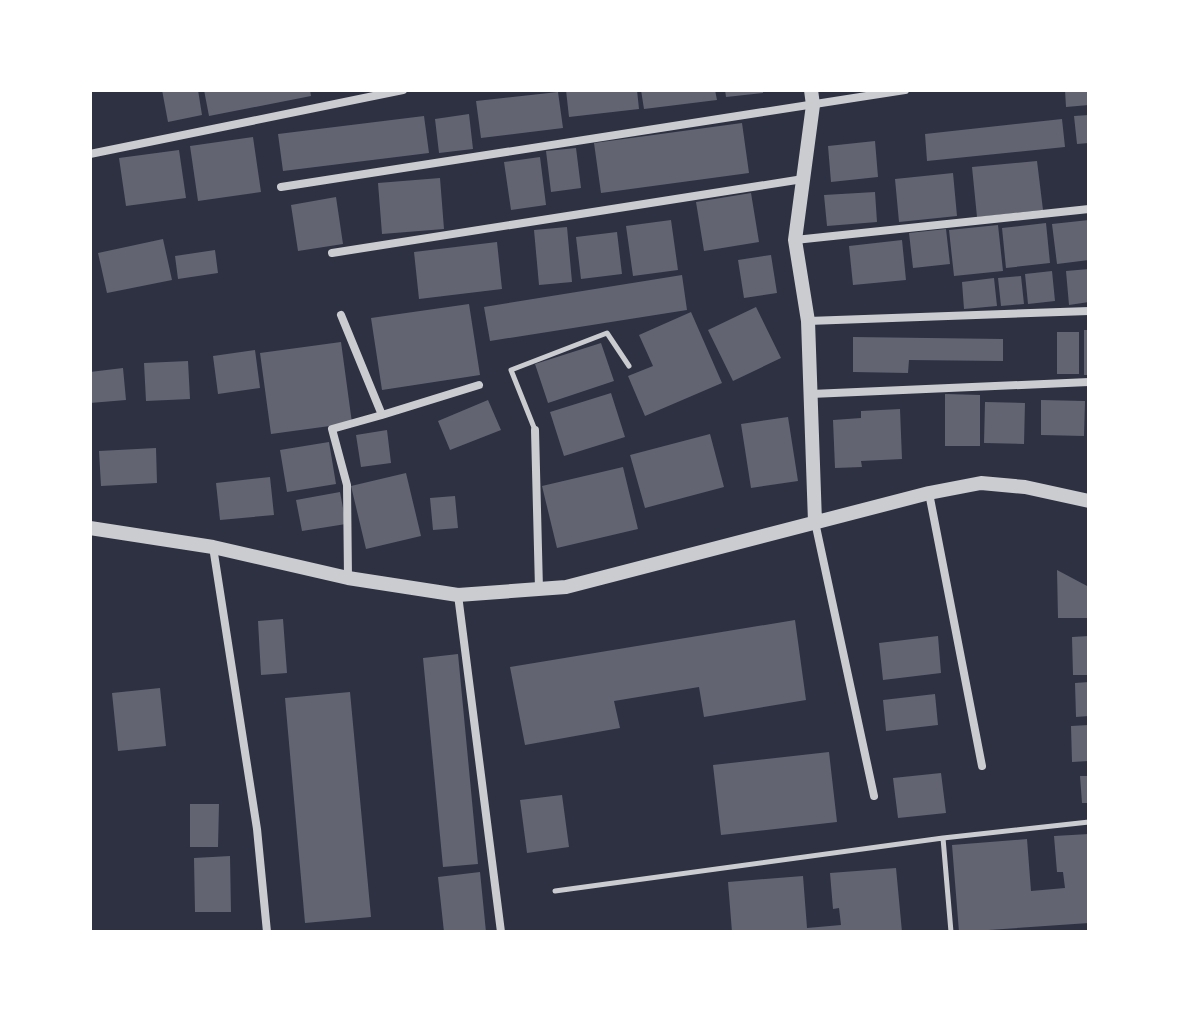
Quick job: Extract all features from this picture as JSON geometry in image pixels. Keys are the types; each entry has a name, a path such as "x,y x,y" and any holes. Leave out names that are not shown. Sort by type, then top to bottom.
{"street":[{"path":"90,154 403,90"},
{"path":"281,187 812,98 905,90"},
{"path":"812,98 795,240 808,321 815,522 874,796"},
{"path":"332,253 803,179"},
{"path":"795,240 1089,209"},
{"path":"808,321 1089,311"},
{"path":"341,315 382,415"},
{"path":"811,394 1089,382"},
{"path":"348,578 347,485 332,429 479,385"},
{"path":"535,430 539,589"},
{"path":"90,528 213,547 348,578 458,595 566,587 929,493 981,483 1025,487 1089,501"},
{"path":"929,493 982,766"},
{"path":"213,547 257,829 267,932"},
{"path":"458,595 501,932"}],"lane":[{"path":"535,430 511,370 607,333 629,366"},
{"path":"555,891 943,838 1089,822"},
{"path":"943,838 951,932"}],"building":[{"path":"162,90 198,90 202,115 168,122"},
{"path":"204,90 310,90 311,96 209,116"},
{"path":"566,90 637,90 639,109 569,117"},
{"path":"641,90 715,90 717,100 644,109"},
{"path":"725,90 763,90 763,93 726,97"},
{"path":"1065,90 1089,90 1089,105 1066,107"},
{"path":"558,92 563,128 481,138 476,101"},
{"path":"469,114 473,149 439,153 435,119"},
{"path":"1089,115 1089,143 1077,144 1074,116"},
{"path":"424,116 429,153 283,171 278,134"},
{"path":"1062,119 1065,147 927,161 925,134"},
{"path":"742,123 749,173 601,193 594,143"},
{"path":"253,137 261,192 198,201 190,146"},
{"path":"875,141 878,177 831,182 828,146"},
{"path":"576,148 581,188 551,192 546,151"},
{"path":"179,150 186,198 126,206 119,158"},
{"path":"540,157 546,205 511,210 504,162"},
{"path":"1037,161 1043,210 977,217 972,167"},
{"path":"953,173 957,216 899,222 895,179"},
{"path":"440,178 444,229 382,234 378,183"},
{"path":"875,192 877,222 827,226 824,195"},
{"path":"751,193 759,242 704,251 696,202"},
{"path":"336,197 343,244 298,251 291,205"},
{"path":"671,220 678,270 633,276 626,226"},
{"path":"1089,220 1089,260 1057,264 1052,224"},
{"path":"1046,223 1050,263 1006,268 1002,228"},
{"path":"998,225 1003,271 954,276 949,230"},
{"path":"567,227 572,282 539,285 534,230"},
{"path":"946,229 950,264 913,268 909,233"},
{"path":"617,232 622,274 581,279 576,237"},
{"path":"163,239 172,280 107,293 98,253"},
{"path":"902,240 906,280 853,285 849,246"},
{"path":"497,242 502,289 419,299 414,252"},
{"path":"215,250 218,273 178,279 175,256"},
{"path":"771,255 777,293 744,298 738,260"},
{"path":"1089,269 1089,302 1069,305 1066,271"},
{"path":"1052,271 1055,301 1028,304 1025,274"},
{"path":"682,275 687,310 490,341 484,307"},
{"path":"1021,276 1024,304 1001,306 998,278"},
{"path":"994,278 997,306 964,309 962,282"},
{"path":"469,304 480,375 382,390 371,318"},
{"path":"756,307 781,358 733,381 708,330"},
{"path":"691,312 722,383 645,416 628,376 653,366 639,335"},
{"path":"1084,330 1089,330 1089,375 1084,375"},
{"path":"1057,332 1079,332 1079,374 1057,374"},
{"path":"853,337 1003,339 1003,361 909,360 908,373 853,372"},
{"path":"341,342 352,423 271,434 260,353"},
{"path":"601,343 614,381 548,403 535,364"},
{"path":"255,350 260,388 218,394 213,356"},
{"path":"188,361 190,399 146,401 144,363"},
{"path":"123,368 126,400 90,403 90,372"},
{"path":"611,393 625,437 564,456 550,412"},
{"path":"945,394 980,395 980,446 945,446"},
{"path":"488,400 501,430 450,450 438,421"},
{"path":"1041,400 1085,401 1084,436 1041,435"},
{"path":"985,402 1025,403 1024,444 984,443"},
{"path":"900,409 902,459 861,461 862,467 835,468 833,420 861,418 861,411"},
{"path":"788,417 798,481 751,488 741,424"},
{"path":"387,430 391,463 361,467 356,435"},
{"path":"710,434 724,487 645,508 630,455"},
{"path":"329,442 336,484 287,492 280,450"},
{"path":"156,448 157,483 101,486 99,451"},
{"path":"623,467 638,529 557,548 542,486"},
{"path":"406,473 421,536 366,549 351,486"},
{"path":"270,477 274,515 220,520 216,483"},
{"path":"340,492 346,524 302,531 296,500"},
{"path":"455,496 458,528 433,530 430,498"},
{"path":"1057,570 1089,587 1089,618 1058,618"},
{"path":"283,619 287,673 261,675 258,621"},
{"path":"795,620 806,700 704,717 699,687 614,701 620,728 525,745 510,667"},
{"path":"938,636 941,673 883,680 879,643"},
{"path":"1089,636 1089,675 1073,675 1072,637"},
{"path":"458,654 478,864 443,867 423,658"},
{"path":"1089,682 1089,716 1076,717 1075,683"},
{"path":"160,688 166,746 118,751 112,693"},
{"path":"350,692 371,917 305,923 285,698"},
{"path":"935,694 938,725 886,731 883,700"},
{"path":"1089,725 1089,761 1072,762 1071,726"},
{"path":"829,752 837,822 721,835 713,765"},
{"path":"941,773 946,813 898,818 893,778"},
{"path":"1080,776 1089,776 1089,803 1082,803"},
{"path":"562,795 569,847 527,853 520,800"},
{"path":"190,804 219,804 218,847 190,847"},
{"path":"1089,834 1089,923 959,932 952,845 1027,839 1031,891 1065,888 1063,872 1057,872 1054,836"},
{"path":"230,856 231,912 195,912 194,858"},
{"path":"896,868 902,932 732,932 728,882 803,876 807,928 841,925 839,908 833,909 830,873"},
{"path":"480,872 486,932 444,932 438,877"}]}
